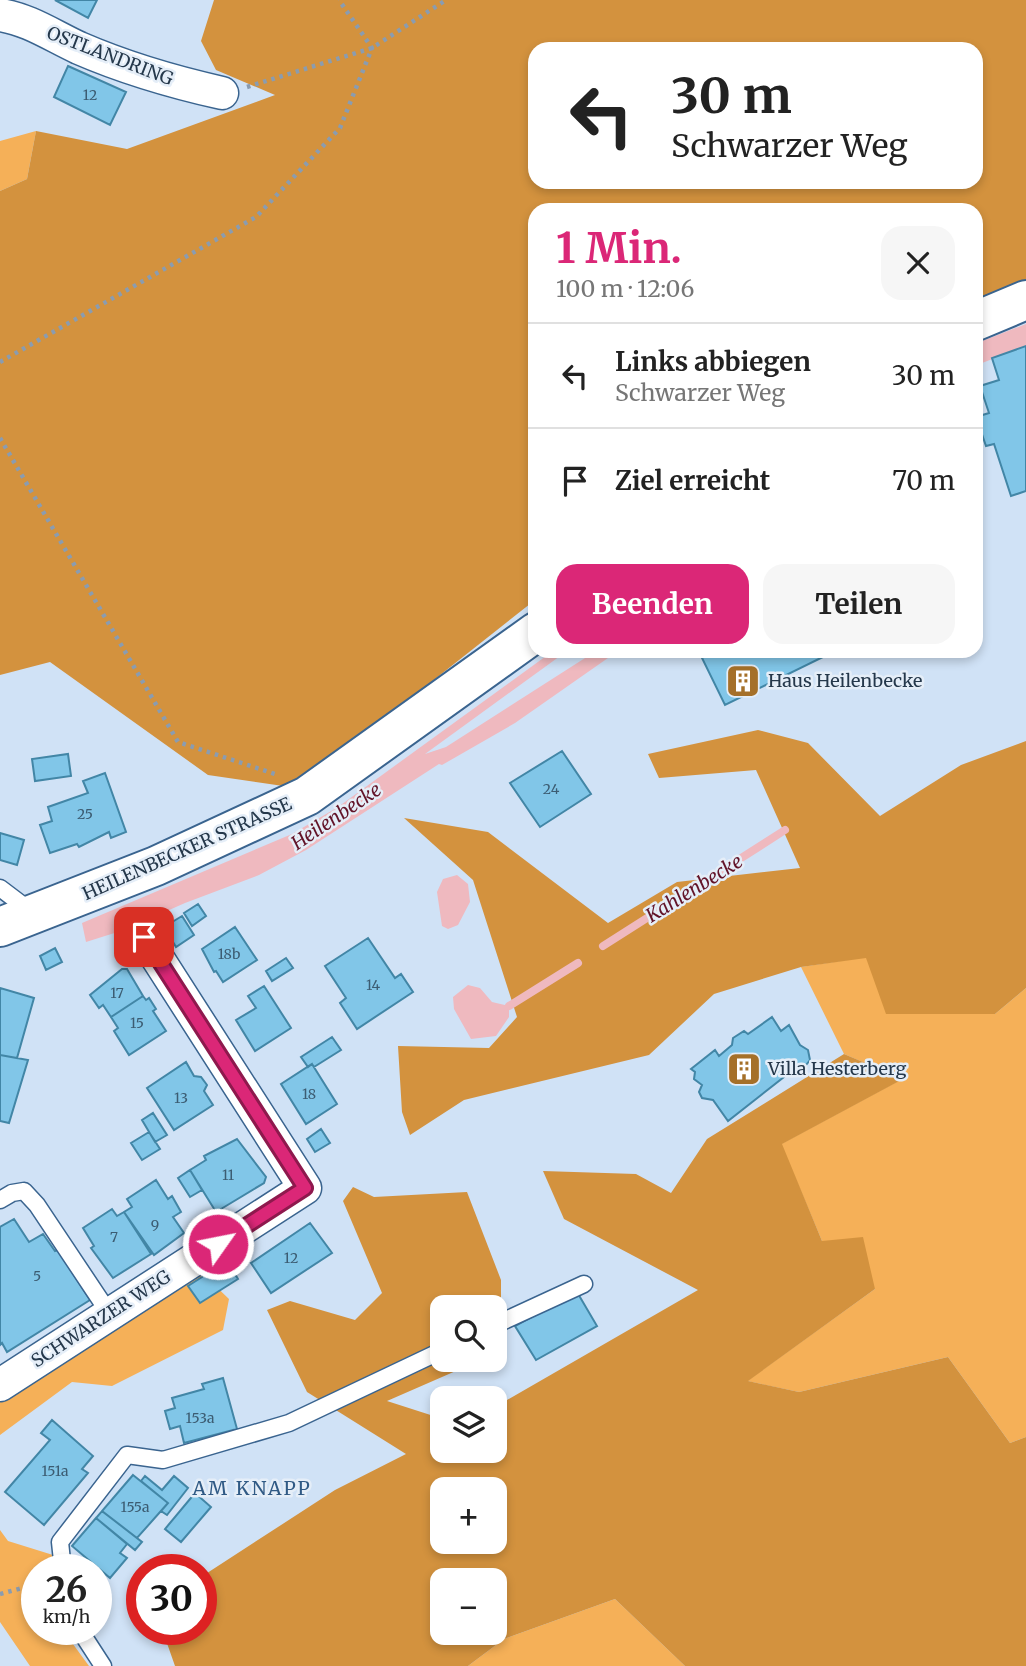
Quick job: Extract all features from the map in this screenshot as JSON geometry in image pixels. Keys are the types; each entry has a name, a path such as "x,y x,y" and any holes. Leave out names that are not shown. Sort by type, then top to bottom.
{"main road":[{"path":"983,318 1026,300"},
{"name":"HEILENBECKER STRASSE","path":"17,921 156,866 307,796 528,638"}],"street":[{"name":"OSTLANDRING","path":"0,15 15,17 80,48 157,78 222,93"},
{"name":"SCHWARZER WEG","path":"0,1385 305,1188 144,937"}],"lane":[{"path":"0,888 17,921"},
{"path":"0,1200 12,1193 24,1191 37,1205 109,1313"},
{"path":"507,1319 584,1284"},
{"path":"61,1554 60,1542 127,1455 163,1460 289,1423 430,1356"},
{"path":"89,1645 103,1666"}],"path":[{"path":"339,0 372,48"},
{"path":"281,78 372,48 446,0"},
{"path":"0,362 256,217 340,128 372,48"},
{"path":"0,438 178,742 288,778"},
{"path":"0,1594 21,1588"}],"shaded area":[{"path":"214,0 1026,0 1026,281 983,298 983,203 528,203 528,606 297,788 208,775 50,662 0,675 0,191 27,179 36,131 127,149 275,95 216,70 201,41"},
{"path":"36,131 27,179 0,191 0,141"},
{"path":"758,730 808,743 880,816 961,765 1026,741 1026,988 995,1014 886,1014 866,958 801,967 714,994 649,1055 464,1100 410,1135 402,1112 398,1046 489,1048 517,1017 473,880 404,818 488,832 608,923 677,882 800,868 756,770 659,778 648,754"},
{"path":"866,957 995,1014 1026,988 1026,1437 1010,1443 948,1357 799,1392 747,1381 875,1289 822,1241 781,1144 902,1079 844,1054 801,967"},
{"path":"844,1054 903,1079 782,1144 822,1241 863,1237 875,1289 748,1381 799,1392 948,1357 1010,1443 1026,1437 1026,1666 685,1666 615,1599 507,1638 507,1568 430,1568 430,1645 496,1645 468,1666 175,1666 168,1645 217,1645 217,1567 335,1490 406,1454 307,1392 267,1310 290,1301 355,1320 382,1293 343,1201 353,1187 374,1197 467,1192 501,1280 501,1295 430,1295 430,1372 453,1372 387,1401 430,1415 430,1463 507,1463 507,1400 698,1290 564,1219 543,1171 636,1174 671,1193 707,1139"},
{"path":"203,1274 229,1299 223,1330 112,1386 72,1382 0,1435 0,1401 44,1370"},
{"path":"0,1530 8,1541 50,1554 21,1554 21,1645 74,1645 89,1666 30,1666 0,1622"},
{"path":"615,1599 685,1666 468,1666 496,1645 507,1645 507,1638"}],"water":[{"path":"1026,324 1026,346 983,363 983,341"},
{"name":"Heilenbecke","path":"543,658 557,658 425,754 446,747 585,658 608,658 515,723 442,765 439,764 306,850 259,875 124,930 86,942 82,923 292,834 338,807"},
{"path":"457,875 468,884 470,902 458,925 448,929 442,926 437,892 443,879"},
{"path":"468,985 480,988 492,1002 509,1006 509,1017 496,1036 471,1039 454,1009 453,997"}],"building":[{"path":"55,0 97,0 88,18"},
{"path":"68,66 126,92 110,125 54,97"},
{"path":"1026,346 1026,491 1011,496 994,444 986,446 983,437 983,415 989,413 983,385 999,380 992,358"},
{"name":"Haus Heilenbecke","path":"702,658 821,658 725,705"},
{"path":"562,751 591,794 540,827 510,783"},
{"path":"68,754 71,776 35,781 32,759"},
{"path":"105,773 126,832 111,838 109,832 79,847 77,844 50,853 40,825 52,821 48,807 88,793 83,781"},
{"path":"0,833 24,840 17,865 0,860"},
{"path":"198,904 206,916 192,926 184,913"},
{"path":"182,916 194,935 176,947 164,927"},
{"path":"235,927 257,960 223,982 216,971 214,972 202,949"},
{"path":"368,938 395,978 401,974 413,992 357,1029 340,1003 346,998 325,966"},
{"path":"55,948 62,962 46,970 40,956"},
{"path":"286,958 293,968 272,981 266,971"},
{"path":"122,969 127,969 143,996 111,1017 103,1005 99,1008 90,995"},
{"path":"264,986 291,1028 255,1051 236,1020 256,1008 248,996"},
{"path":"0,988 34,998 17,1058 0,1055"},
{"path":"143,996 146,1000 149,998 156,1009 153,1011 166,1031 129,1055 114,1031 118,1028 111,1017"},
{"name":"Villa Hesterberg","path":"772,1017 781,1031 789,1025 800,1045 808,1050 810,1060 806,1065 793,1070 728,1121 713,1100 702,1098 699,1092 702,1085 694,1079 695,1072 691,1069 715,1050 719,1056 732,1045 733,1038 744,1031 748,1034"},
{"path":"332,1037 341,1050 314,1067 312,1064 308,1067 301,1057"},
{"path":"0,1055 28,1060 9,1123 0,1121"},
{"path":"186,1062 194,1076 201,1077 207,1085 204,1091 213,1105 174,1130 147,1088"},
{"path":"312,1064 337,1104 306,1124 281,1084"},
{"path":"153,1113 167,1135 155,1142 142,1120"},
{"path":"321,1129 330,1143 315,1152 307,1139"},
{"path":"149,1132 160,1149 142,1160 131,1143"},
{"path":"237,1139 266,1177 264,1183 216,1212 190,1170 206,1160 204,1156"},
{"path":"190,1170 202,1190 190,1197 178,1178"},
{"path":"156,1180 168,1199 172,1196 181,1212 173,1217 184,1233 154,1255 124,1212 132,1207 127,1199"},
{"path":"112,1209 117,1216 124,1212 151,1254 113,1278 91,1248 94,1246 83,1228"},
{"path":"14,1219 29,1242 43,1234 55,1251 58,1250 90,1300 7,1352 2,1343 0,1345 0,1227"},
{"path":"310,1223 332,1253 271,1293 251,1263"},
{"path":"227,1261 238,1279 200,1303 188,1286"},
{"path":"577,1292 597,1326 536,1360 515,1326"},
{"path":"223,1378 237,1429 184,1443 180,1426 170,1429 165,1411 175,1408 172,1398 204,1389 202,1384"},
{"path":"52,1420 93,1456 82,1469 88,1473 44,1525 5,1492 50,1440 41,1433"},
{"path":"133,1475 168,1503 137,1538 102,1511"},
{"path":"145,1476 162,1490 174,1476 188,1488 167,1515 161,1511 168,1503 141,1481"},
{"path":"195,1493 211,1507 181,1542 165,1529"},
{"path":"102,1511 142,1542 135,1550 96,1518"},
{"path":"96,1518 127,1544 120,1553 126,1559 112,1576 112,1554 82,1554 72,1546"}],"waterway":[{"name":"Kahlenbecke","path":"603,946 785,830"},
{"path":"509,1006 578,963"}],"place":[{"name":"Haus Heilenbecke","path":"743,681"},
{"name":"Villa Hesterberg","path":"744,1069"}],"district":[{"name":"AM KNAPP","path":"252,1488"}],"route":[{"path":"144,937 305,1188 218,1244"}]}
